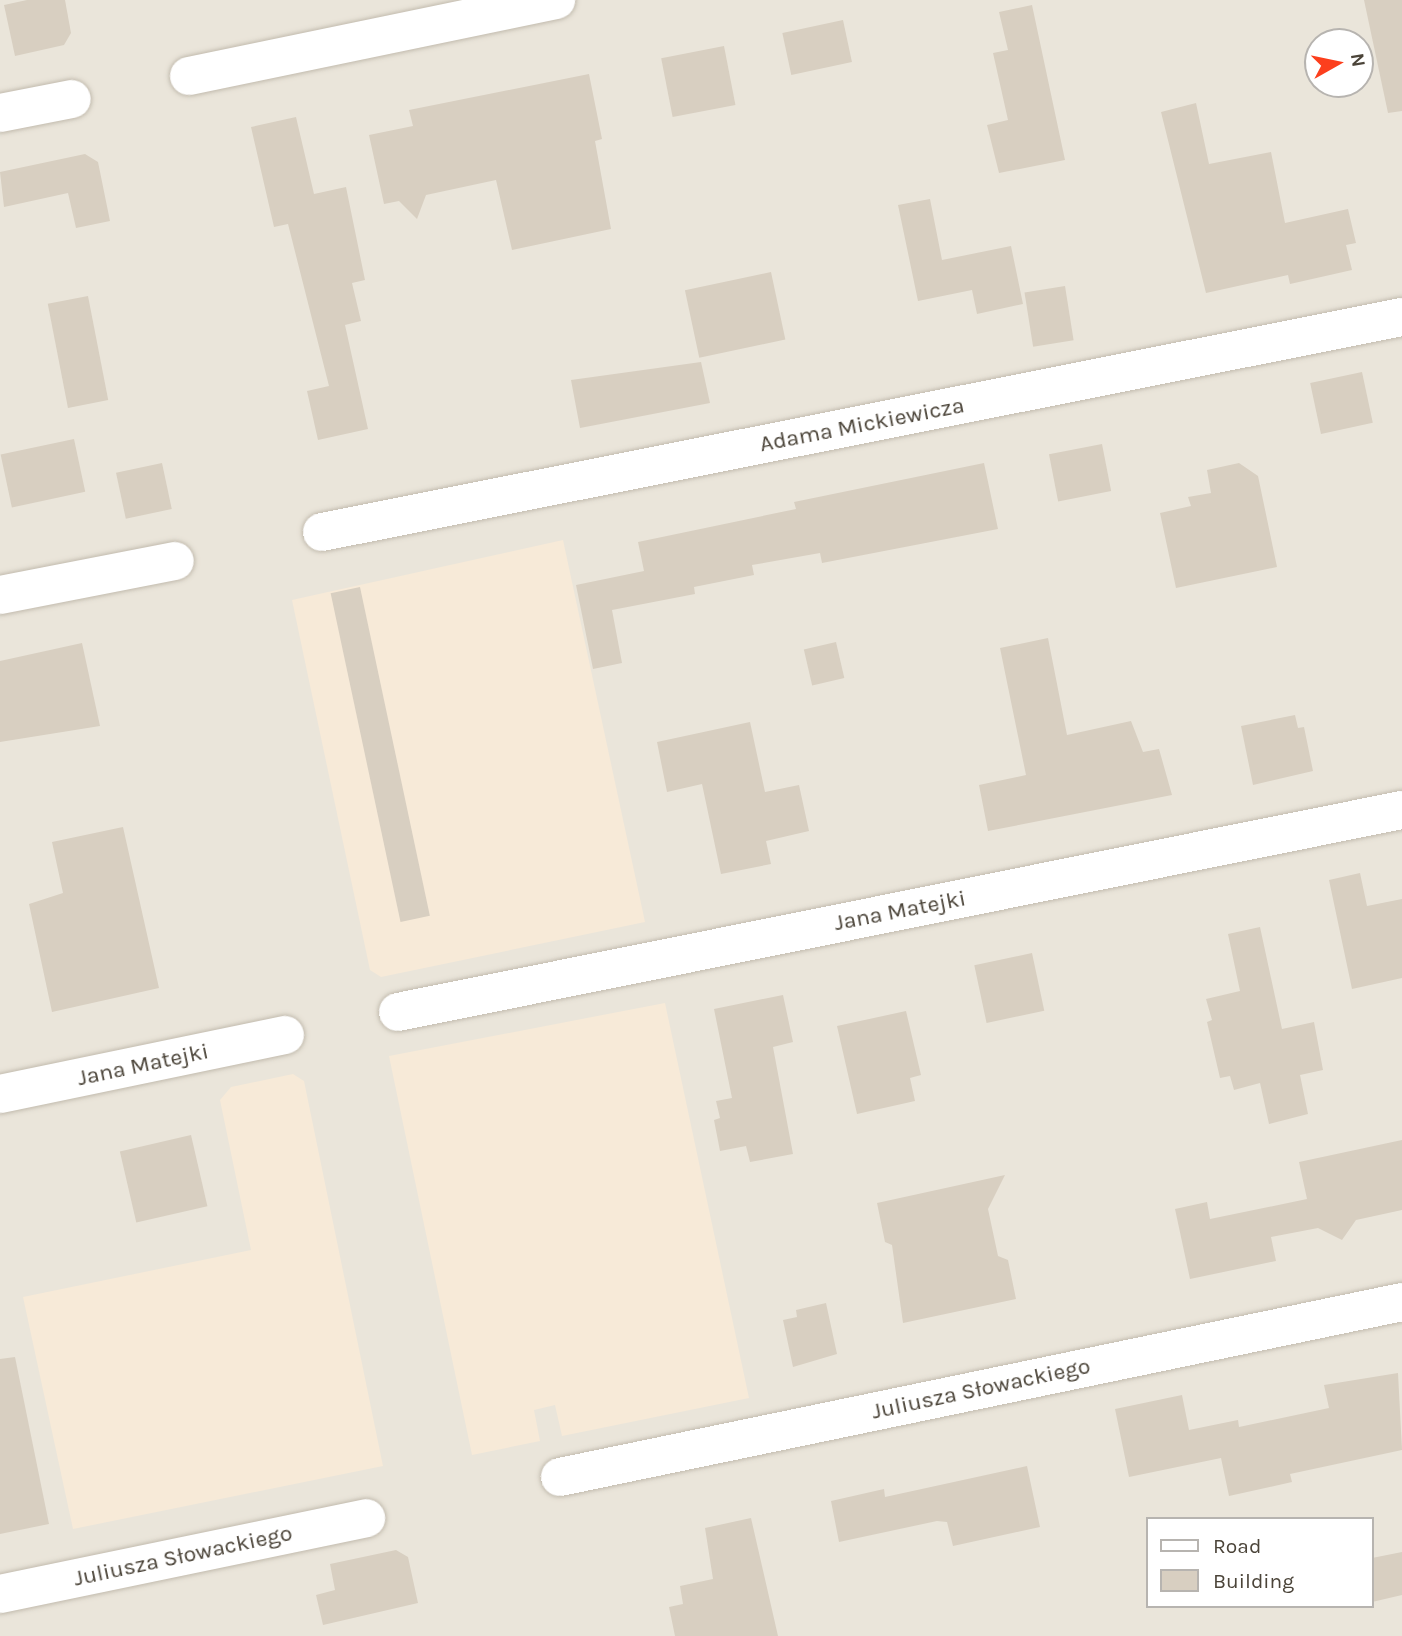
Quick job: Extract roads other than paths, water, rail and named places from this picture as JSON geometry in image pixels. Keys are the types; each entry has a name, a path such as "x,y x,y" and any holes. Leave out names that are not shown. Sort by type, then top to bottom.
{"street":[{"path":"189,76 556,0"},
{"path":"0,113 72,99"},
{"name":"Adama Mickiewicza","path":"322,532 1402,317"},
{"path":"0,596 175,561"},
{"name":"Jana Matejki","path":"398,1012 1402,810"},
{"name":"Jana Matejki","path":"0,1094 285,1035"},
{"name":"Juliusza Słowackiego","path":"560,1477 1402,1302"},
{"name":"Juliusza Słowackiego","path":"0,1594 366,1518"}]}
